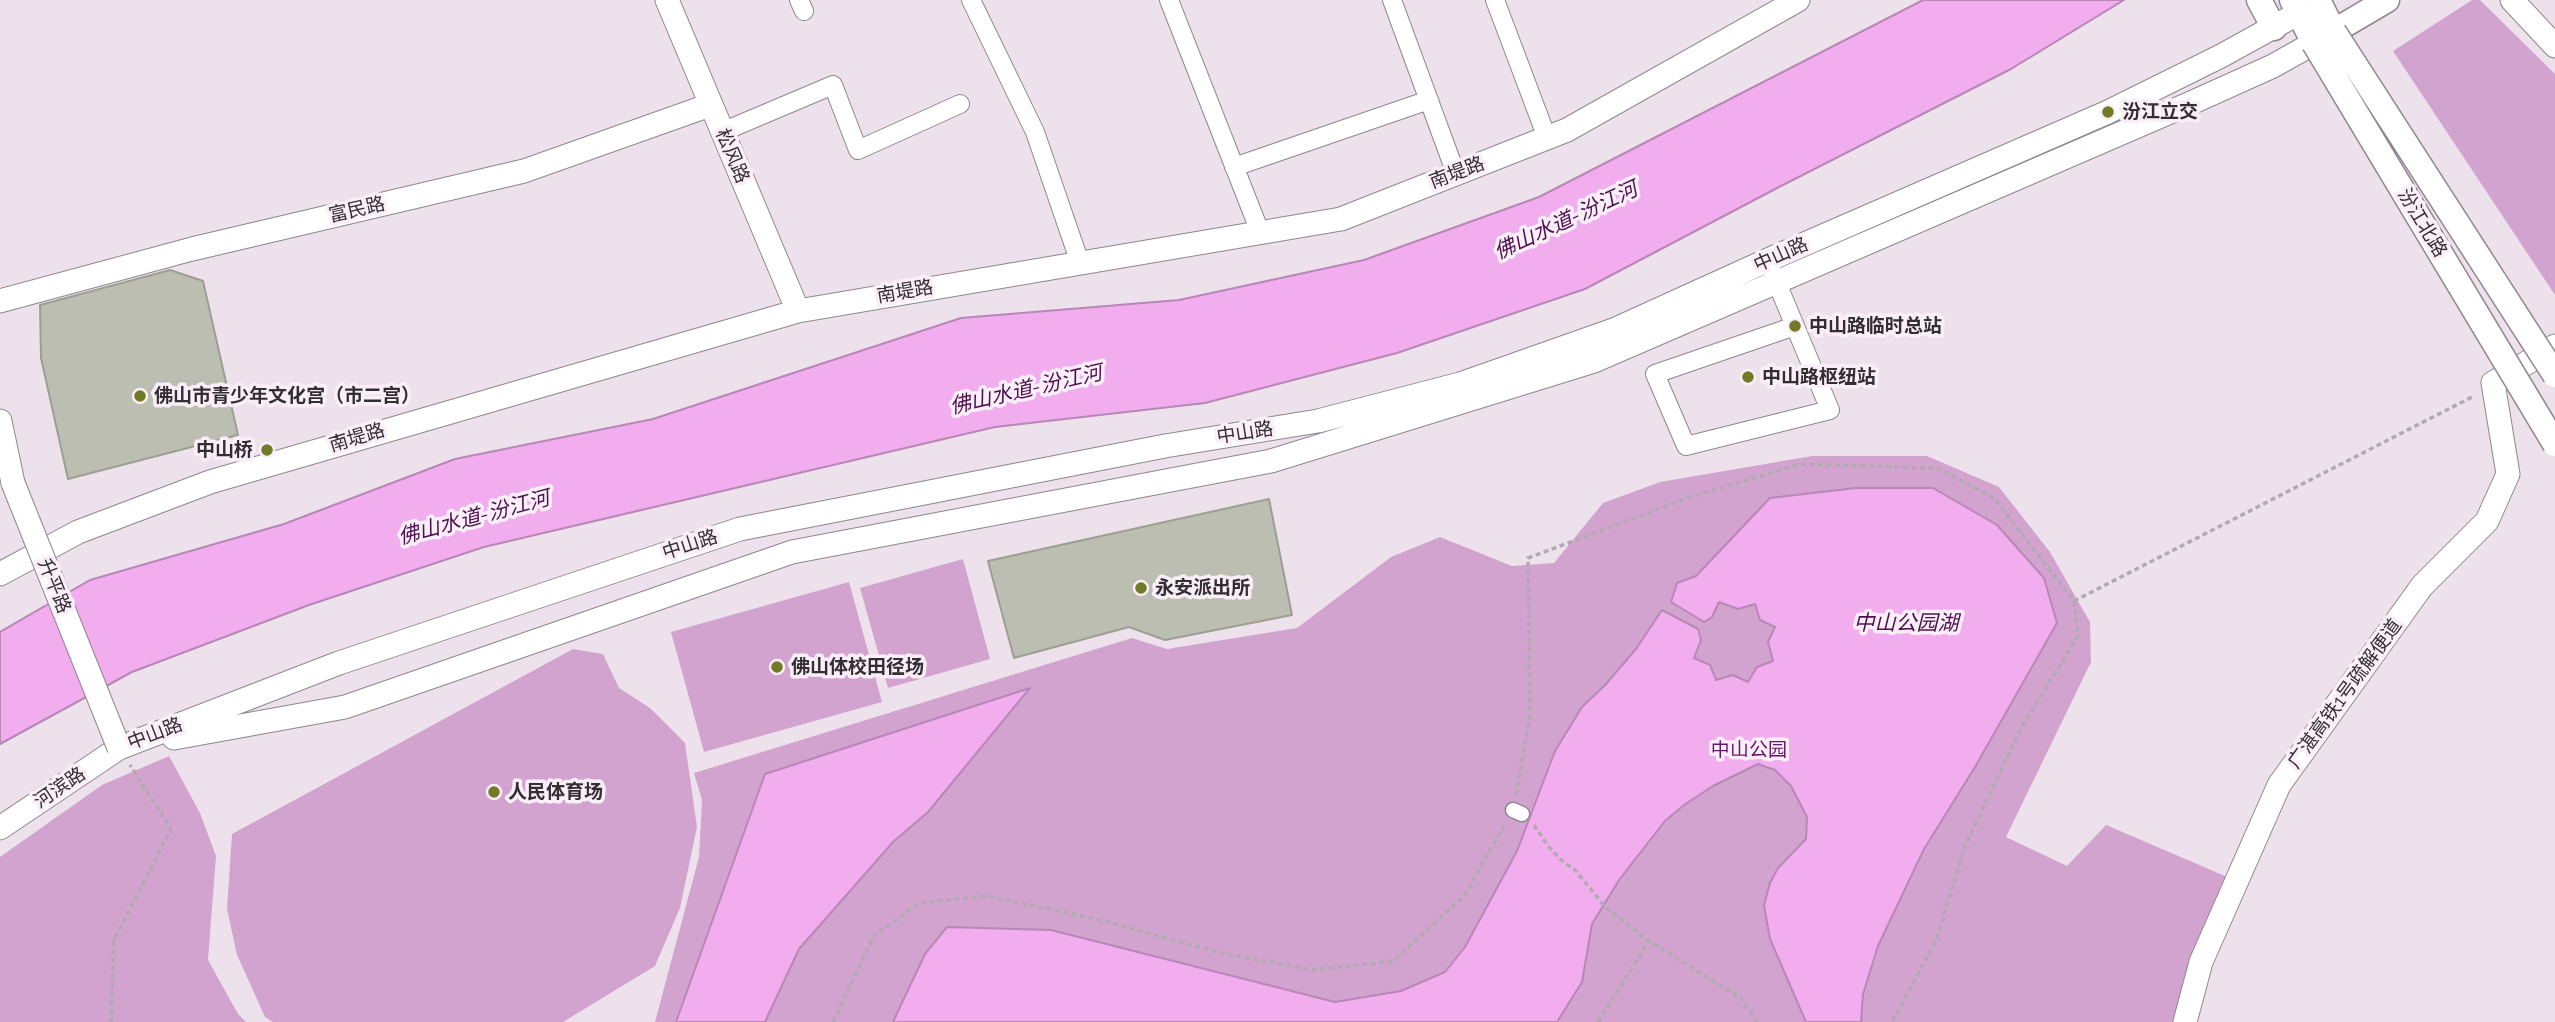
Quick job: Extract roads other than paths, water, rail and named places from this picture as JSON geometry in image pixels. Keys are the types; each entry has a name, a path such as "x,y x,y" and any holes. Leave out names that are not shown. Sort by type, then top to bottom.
{"main road":[{"path":"2259,0 2274,28"},
{"path":"2324,38 2388,0"},
{"name":"汾江北路","path":"2303,4 2555,444"},
{"name":"汾江北路","path":"2324,38 2555,376"}],"street":[{"name":"松风路","path":"667,0 798,311"},
{"path":"971,0 1035,132 1080,263"},
{"path":"1169,0 1260,232"},
{"path":"1392,0 1456,174"},
{"path":"1495,0 1547,138"},
{"name":"南堤路","path":"0,574 78,531 210,482 798,311 1341,219 1567,130 1798,0"},
{"path":"2512,0 2555,46"},
{"name":"中山路","path":"119,748 345,707 792,552 1271,461 1594,361 1772,271 2108,112 2274,28 2303,4"},
{"path":"2274,28 2291,57"},
{"name":"中山路","path":"119,748 339,663 740,529 1165,446 1318,421 1460,384 1616,330 1772,271 2191,103 2291,57 2324,38"},
{"path":"722,132 833,85 858,150 960,104"},
{"path":"1234,167 1429,100"},
{"name":"富民路","path":"0,301 192,249 524,171 710,105"},
{"path":"1772,271 1795,326 1830,410 1686,446 1655,374 1795,326"},
{"name":"广湛高铁1号疏解便道","path":"2185,1022 2201,962 2279,785 2422,586 2487,521 2508,474 2493,383 2555,346"},
{"name":"升平路","path":"0,421 13,483 119,748"},
{"name":"河滨路","path":"0,828 119,748"}],"water":[{"name":"佛山水道-汾江河","path":"1923,0 2124,0 2011,69 1585,289 1397,353 1205,403 995,427 484,547 309,605 132,672 0,744 0,632 90,580 284,524 455,459 653,419 961,318 1179,300 1364,260 1539,197"},
{"name":"中山公园湖","path":"1856,488 1933,488 1997,525 2044,578 2057,623 1975,767 1924,849 1878,946 1863,994 1861,1022 1806,1022 1770,939 1764,905 1770,883 1778,868 1806,839 1807,817 1791,786 1775,770 1758,764 1713,786 1684,805 1665,821 1619,880 1592,924 1582,982 1557,1022 893,1022 925,954 947,927 1051,930 1335,1002 1401,991 1445,972 1465,947 1517,851 1555,751 1582,707 1636,649 1662,610 1698,629 1701,640 1694,658 1710,665 1716,680 1733,675 1748,682 1757,667 1773,661 1768,642 1775,627 1760,620 1755,604 1738,609 1719,602 1712,617 1704,622 1671,602 1677,583 1696,576 1770,498"},
{"path":"1030,688 928,812 893,842 799,949 765,1022 676,1022 765,774"}],"place":[{"name":"汾江立交","path":"2108,112"},
{"name":"中山路临时总站","path":"1795,326"},
{"name":"中山路枢纽站","path":"1748,377"},
{"name":"佛山市青少年文化宫（市二宫）","path":"140,396"},
{"name":"中山桥","path":"267,450"},
{"name":"永安派出所","path":"1141,588"},
{"name":"佛山体校田径场","path":"777,667"},
{"name":"人民体育场","path":"494,792"}],"park label":[{"name":"中山公园","path":"1749,750"}]}
